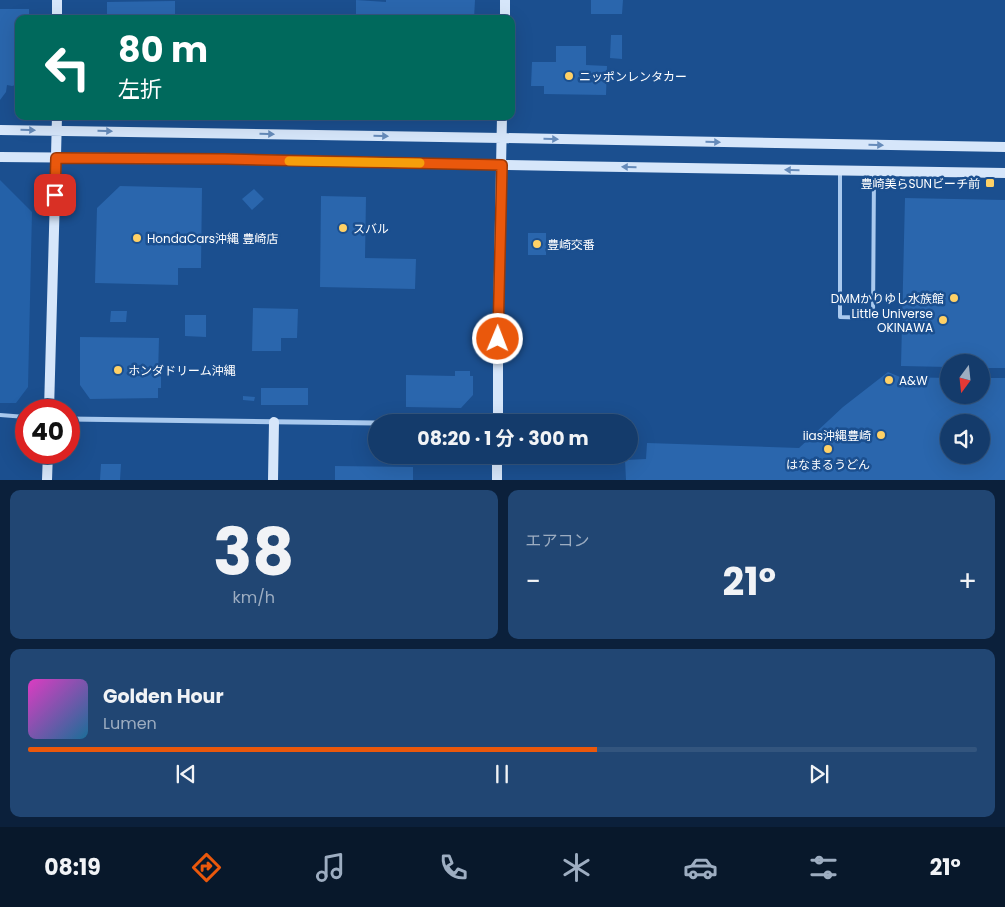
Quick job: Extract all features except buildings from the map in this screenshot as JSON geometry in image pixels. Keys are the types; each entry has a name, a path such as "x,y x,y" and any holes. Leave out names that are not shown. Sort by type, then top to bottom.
{"street":[{"path":"57,0 57,15"},
{"path":"504,15 505,0"},
{"path":"49,399 56,120"},
{"path":"498,414 502,120"},
{"path":"0,130 1005,147"},
{"path":"0,157 1005,173"},
{"path":"80,419 368,423"},
{"path":"273,480 274,422"},
{"path":"47,480 48,464"},
{"path":"497,464 497,480"}],"lane":[{"path":"840,171 840,317 873,318 874,171"},
{"path":"0,415 15,416"}],"shaded area":[{"path":"0,180 32,212 28,387 19,399 15,399 15,403 0,403"}],"slow traffic":[{"path":"289,161 420,163"}],"place":[{"name":"ニッポンレンタカー","path":"569,76"},
{"name":"豊崎美らSUNビーチ前","path":"990,183"},
{"name":"スバル","path":"343,228"},
{"name":"HondaCars沖縄 豊崎店","path":"137,238"},
{"name":"豊崎交番","path":"537,244"},
{"name":"DMMかりゆし水族館","path":"954,298"},
{"name":"Little Universe OKINAWA","path":"943,320"},
{"name":"ホンダドリーム沖縄","path":"118,370"},
{"name":"A&W","path":"889,380"},
{"name":"iias沖縄豊崎","path":"881,435"},
{"name":"はなまるうどん","path":"828,449"}],"route":[{"path":"55,195 56,158 225,159 502,165 498,339"}]}
